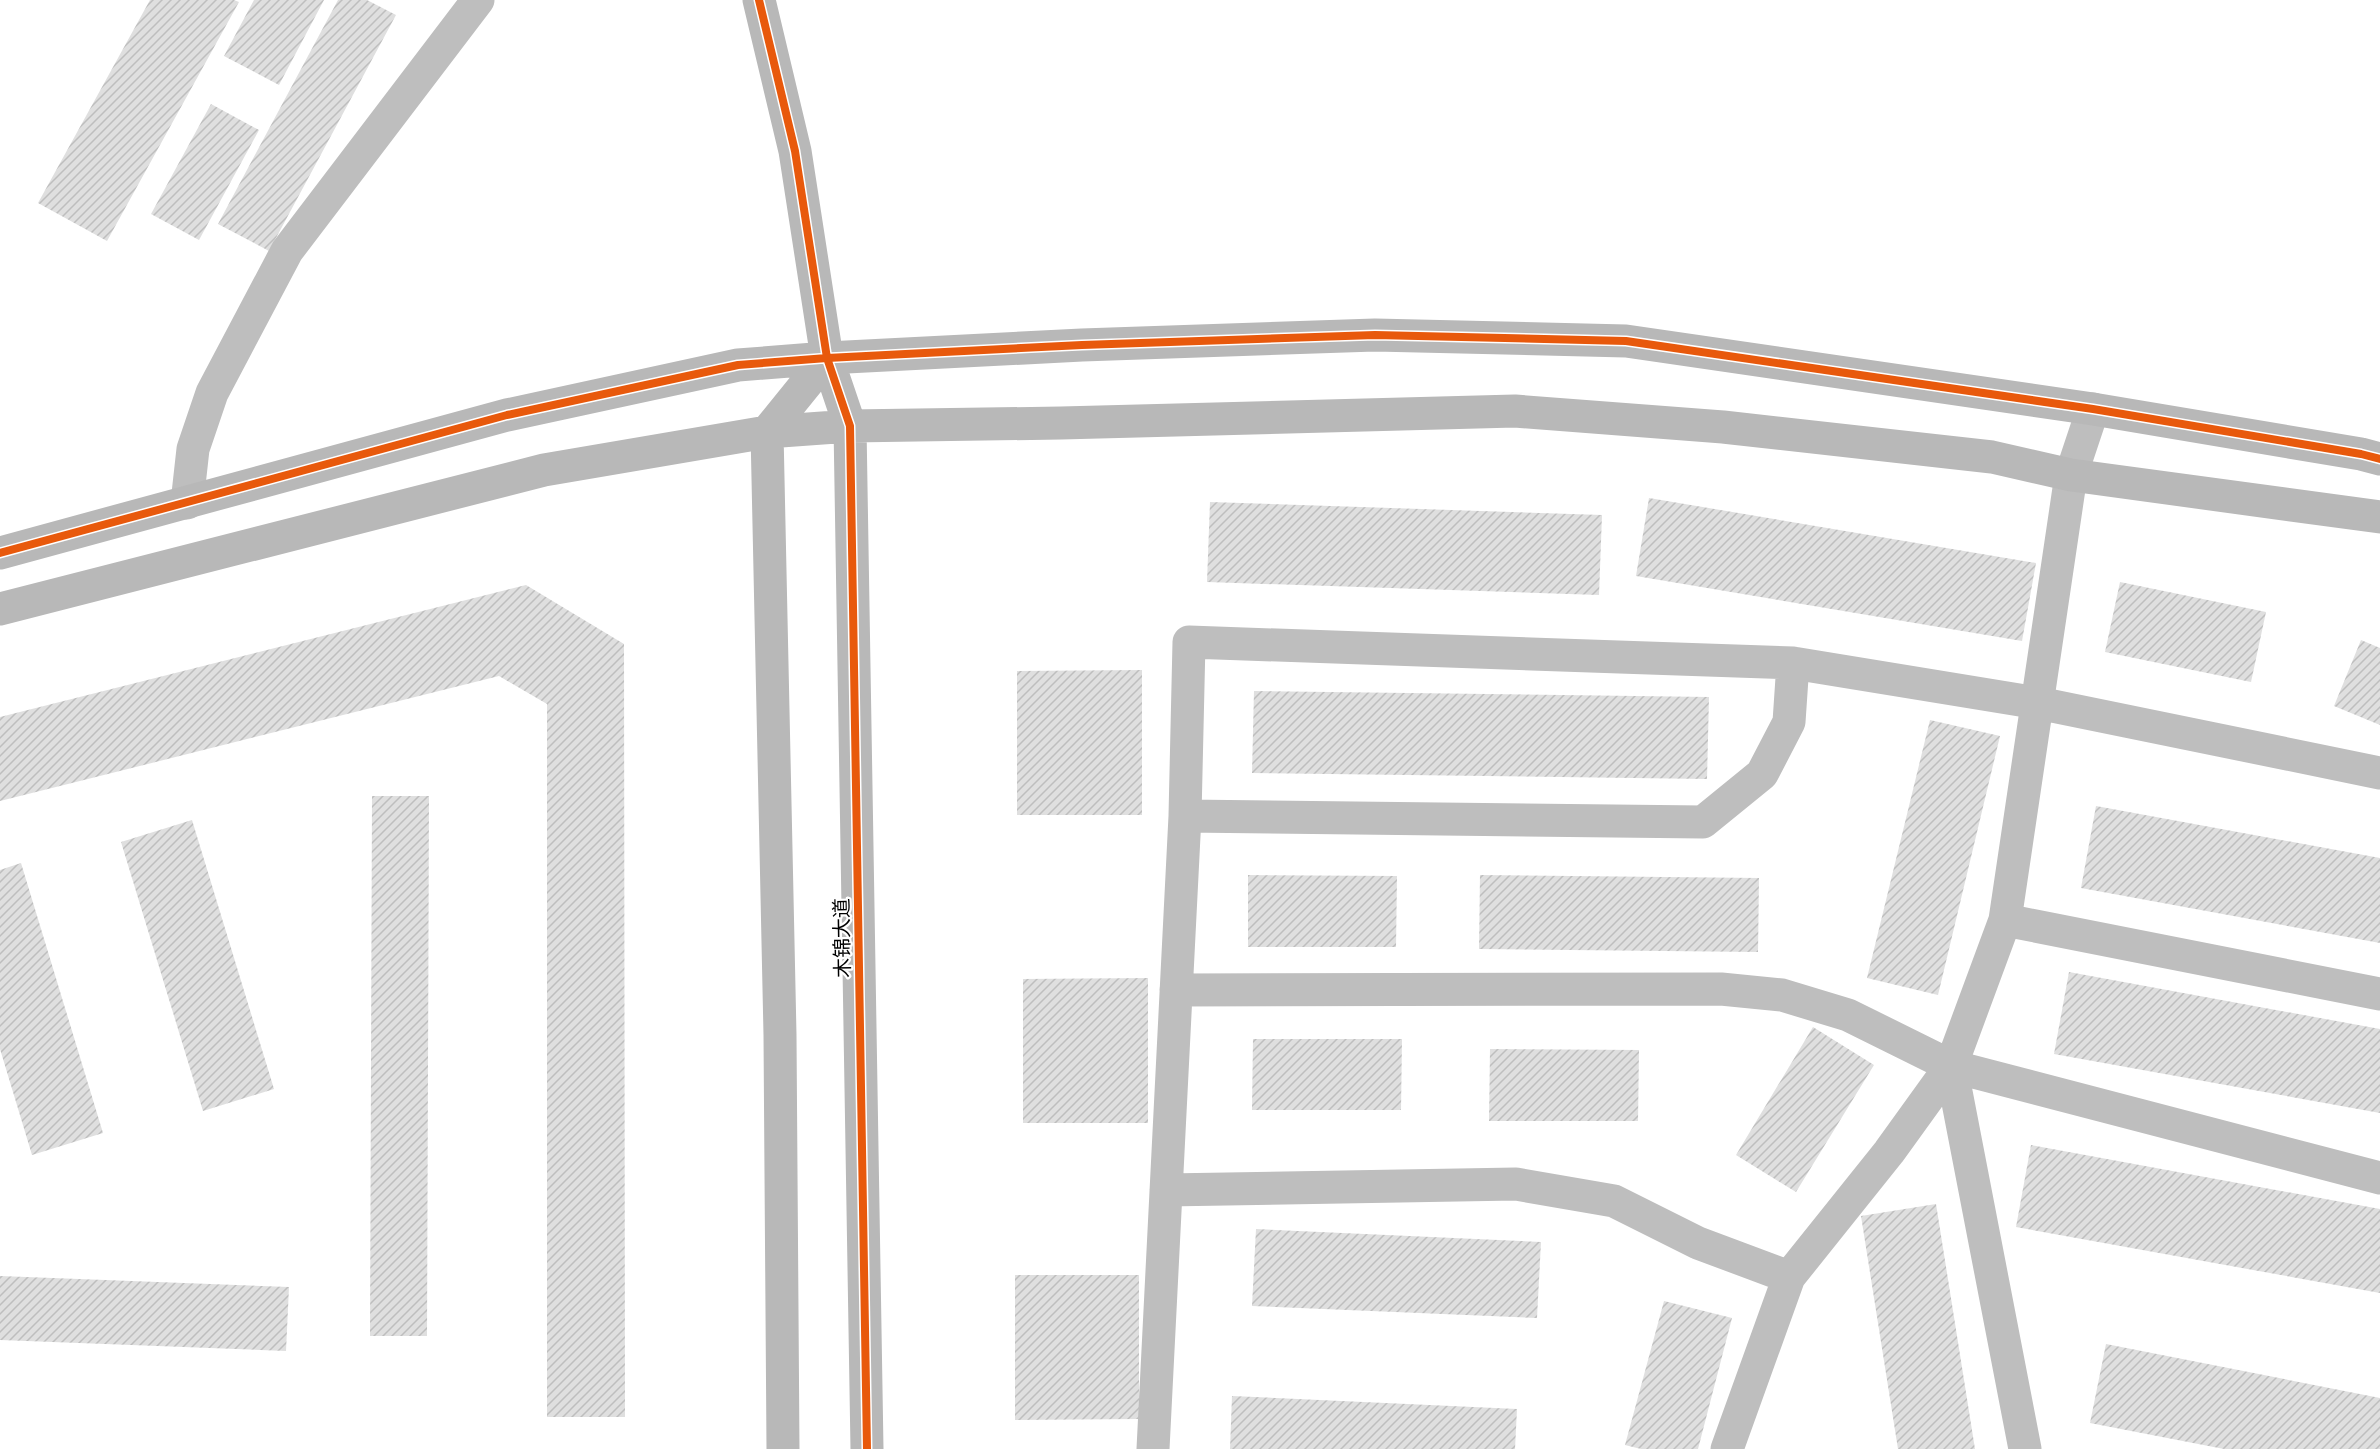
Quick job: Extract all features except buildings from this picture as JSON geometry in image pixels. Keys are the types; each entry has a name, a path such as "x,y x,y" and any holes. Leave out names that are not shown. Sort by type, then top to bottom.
{"street":[{"path":"187,503 193,448 212,393 287,251 478,0"},
{"name":"木锦大道","path":"759,0 795,151 827,358 850,426 867,1449"},
{"path":"0,553 507,415 738,365 827,358 1082,345 1375,335 1626,340 2093,409 2380,459"},
{"path":"783,1449 780,1035 767,432 827,358"},
{"path":"1727,1449 1790,1277 1889,1152 1951,1066 2005,920 2071,475 2093,409"},
{"path":"0,609 544,470 767,432 850,426 1515,411 1723,427 1992,457 2071,475 2380,518"},
{"path":"1153,1449 1185,816 1189,642 1793,663 2038,703 2380,772"},
{"path":"1185,816 1703,822 1762,774 1789,723 1793,663"},
{"path":"2005,920 2380,994"},
{"path":"1176,990 1721,989 1782,994 1848,1015 1951,1066 2380,1178"},
{"path":"1951,1066 2025,1449"},
{"path":"1166,1190 1516,1184 1614,1201 1698,1243 1790,1277"}],"cycle path":[{"path":"759,0 795,151 827,358 850,426 867,1449"},
{"path":"0,553 507,415 738,365 827,358 1082,345 1375,335 1626,341 2093,409 2380,459"}]}
